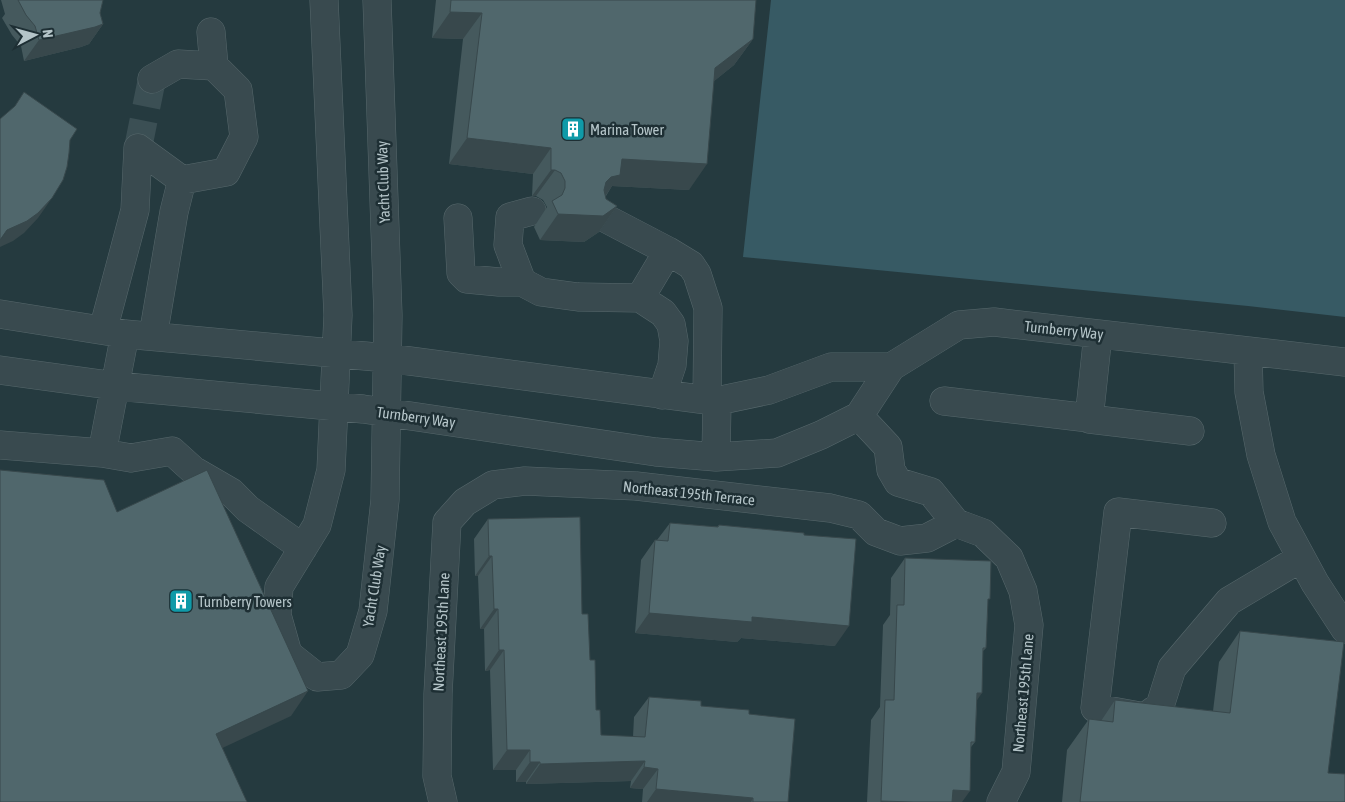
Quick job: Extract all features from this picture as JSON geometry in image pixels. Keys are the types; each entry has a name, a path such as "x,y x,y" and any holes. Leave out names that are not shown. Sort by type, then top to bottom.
{"street":[{"name":"Yacht Club Way","path":"324,0 338,315 331,470 317,526 279,587 277,615 288,654 317,677 342,675 360,655 373,611 385,500 388,315 377,0"},
{"path":"102,453 116,386 114,332 134,210 138,148 182,180 226,172 244,137 238,90 214,66 211,32"},
{"path":"152,79 178,64 214,66"},
{"path":"153,336 174,212 182,180"},
{"path":"522,282 508,245 510,217 532,211"},
{"path":"601,216 668,251 691,265 697,274 708,308 716,457"},
{"path":"458,218 461,273 467,279 522,282 541,292 578,297 640,298 662,313 671,324 674,342 672,364 662,396"},
{"path":"640,298 668,251"},
{"path":"0,314 114,332 387,358 662,396 712,401 769,390 831,367 891,367"},
{"name":"Turnberry Way","path":"0,370 116,386 386,412 656,452 716,457 777,452 821,435 859,416 891,367 958,325 994,322 1345,362"},
{"path":"1089,418 1098,334"},
{"path":"1248,351 1249,392 1261,455 1282,522 1314,583 1345,629"},
{"path":"944,401 1190,431"},
{"name":"Northeast 195th Lane","path":"859,416 888,447 891,470 898,482 931,492 956,522 983,533 1009,558 1022,591 1029,625 1016,772 1001,802"},
{"path":"0,445 102,453 131,458 172,450 194,470 231,492 248,509 303,548"},
{"name":"Northeast 195th Terrace","path":"493,485 526,481 636,486 830,508 859,515 876,532 900,541 927,538 956,522"},
{"name":"Northeast 195th Lane","path":"443,802 437,776 438,694 446,522 465,502 493,485"},
{"path":"1212,523 1118,512 1095,708 1145,717 1160,706 1172,668 1229,601 1301,558"}],"water":[{"path":"771,0 1345,0 1345,317 743,257"}],"building":[{"path":"18,0 103,0 100,13 103,24 39,40 35,26 26,15"},
{"name":"Marina Tower","path":"451,0 756,0 753,39 715,68 707,164 622,159 620,175 611,177 606,182 604,190 606,199 617,206 603,216 558,214 552,201 562,195 565,181 561,173 551,170 551,148 467,138 482,13 450,12"},
{"path":"24,92 77,129 70,140 67,167 63,180 52,198 38,213 27,221 7,230 0,240 0,119 15,106"},
{"path":"0,470 104,480 117,512 207,470 308,691 216,734 247,802 0,802"},
{"path":"580,517 582,614 588,614 590,660 595,660 596,710 600,710 601,735 645,737 649,697 701,701 701,706 749,710 749,714 795,719 788,802 753,802 753,798 656,789 658,769 644,767 645,761 540,764 540,762 530,762 530,750 507,750 504,650 499,650 498,609 494,609 492,556 489,556 488,519"},
{"path":"670,523 718,527 719,525 856,539 849,626 752,617 752,622 649,613 655,540 668,541"},
{"path":"905,558 991,561 986,648 983,648 982,693 977,693 975,742 971,742 970,791 953,790 952,802 881,801 885,700 894,700 897,605 904,605"},
{"path":"1240,631 1344,642 1328,773 1345,774 1345,802 1080,802 1089,719 1113,722 1115,700 1230,713"}],"tunnel":[{"path":"138,148 152,79"}],"place":[{"name":"Marina Tower","path":"573,129"},
{"name":"Turnberry Towers","path":"181,601"}]}
